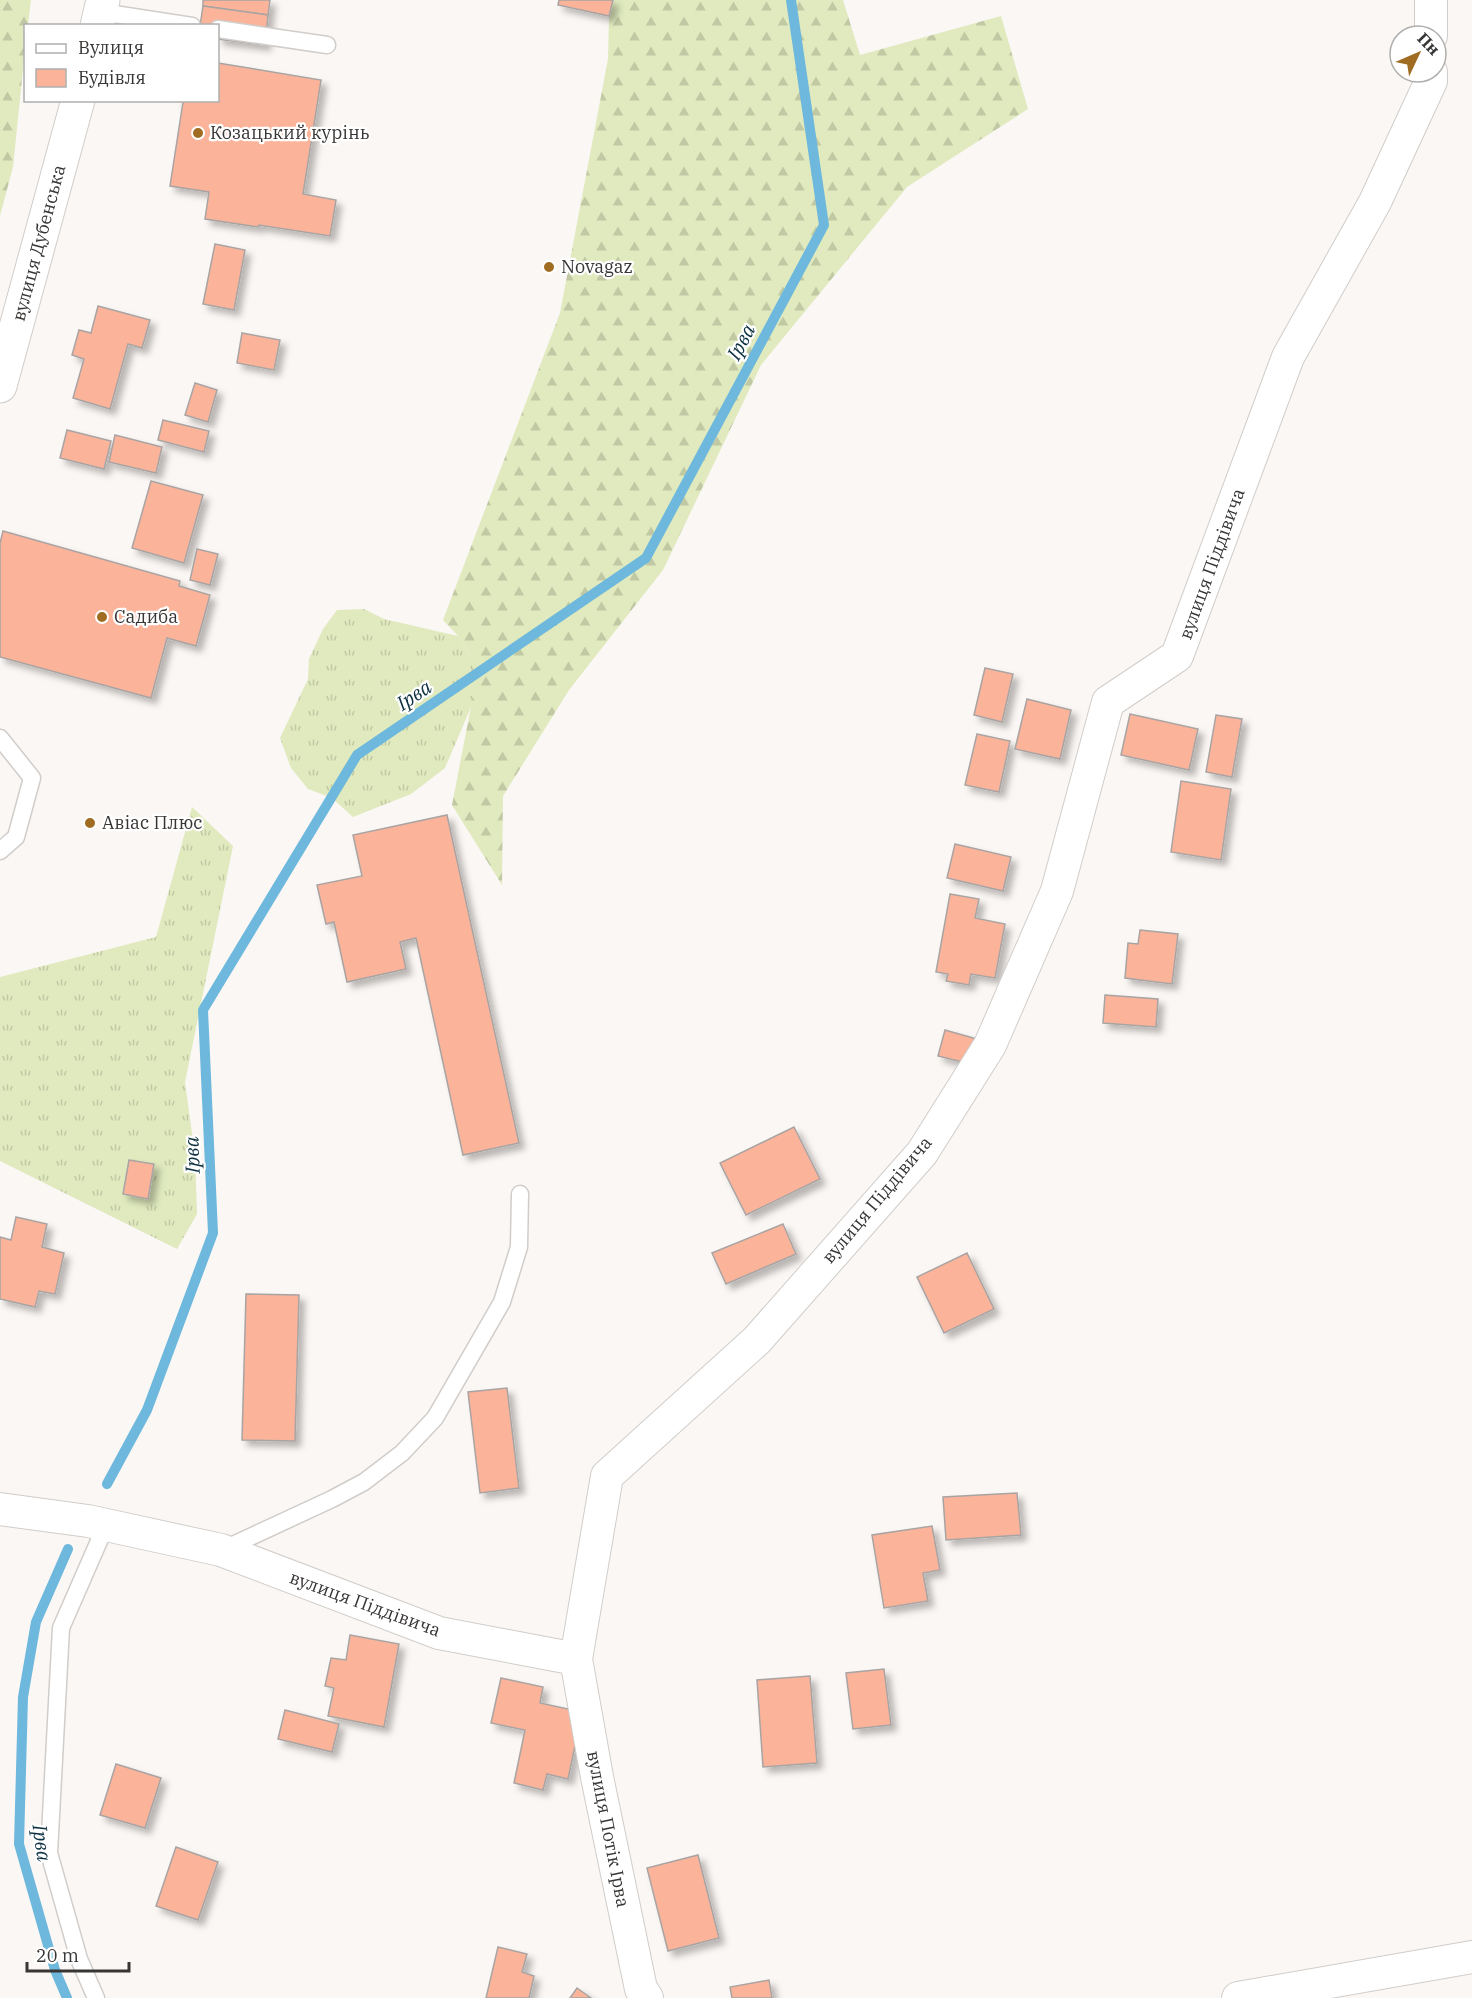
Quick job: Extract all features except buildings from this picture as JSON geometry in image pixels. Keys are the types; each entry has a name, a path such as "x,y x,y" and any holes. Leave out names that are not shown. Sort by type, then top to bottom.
{"main road":[{"name":"вулиця Дубенська","path":"0,386 77,102"}],"street":[{"path":"1431,0 1431,24"},
{"name":"вулиця Піддівича","path":"0,1509 106,1525 221,1550 439,1633 576,1659 607,1476 757,1340 922,1153 990,1045 1057,891 1108,702 1177,656 1288,357 1375,202 1430,84"},
{"name":"вулиця Потік Ірва","path":"576,1659 597,1778 638,1978 647,1998"},
{"path":"1238,1998 1472,1957"}],"lane":[{"path":"100,12 179,24"},
{"path":"219,29 327,45"},
{"path":"0,738 32,778 16,837 0,851"},
{"path":"221,1550 332,1499 363,1482 402,1453 435,1418 502,1302 519,1247 520,1194"},
{"path":"96,1998 79,1959 49,1853 61,1628 106,1525"}],"green space":[{"path":"0,0 31,0 28,24 24,24 24,60 13,167 0,216"},
{"path":"613,0 843,0 860,55 1001,16 1028,109 907,187 761,365 663,570 569,690 503,796 502,885 452,805 474,691 474,661 458,636 443,620 560,313 608,59 609,16"},
{"path":"364,609 384,619 458,636 474,661 474,700 445,768 411,794 353,817 332,798 308,789 291,768 280,738 308,679 309,659 323,629 337,610"},
{"path":"192,807 233,846 185,1082 195,1156 197,1214 177,1249 0,1161 0,977 156,937"}],"waterway":[{"name":"Ірва","path":"107,1484 147,1410 213,1233 203,1010 357,755 646,558 824,225 791,0"},
{"name":"Ірва","path":"67,1998 55,1970 19,1844 23,1697 36,1622 68,1549"}],"place":[{"name":"Козацький курінь","path":"198,133"},
{"name":"Novagaz","path":"549,267"},
{"name":"Садиба","path":"102,617"},
{"name":"Авіас Плюс","path":"90,823"}]}
